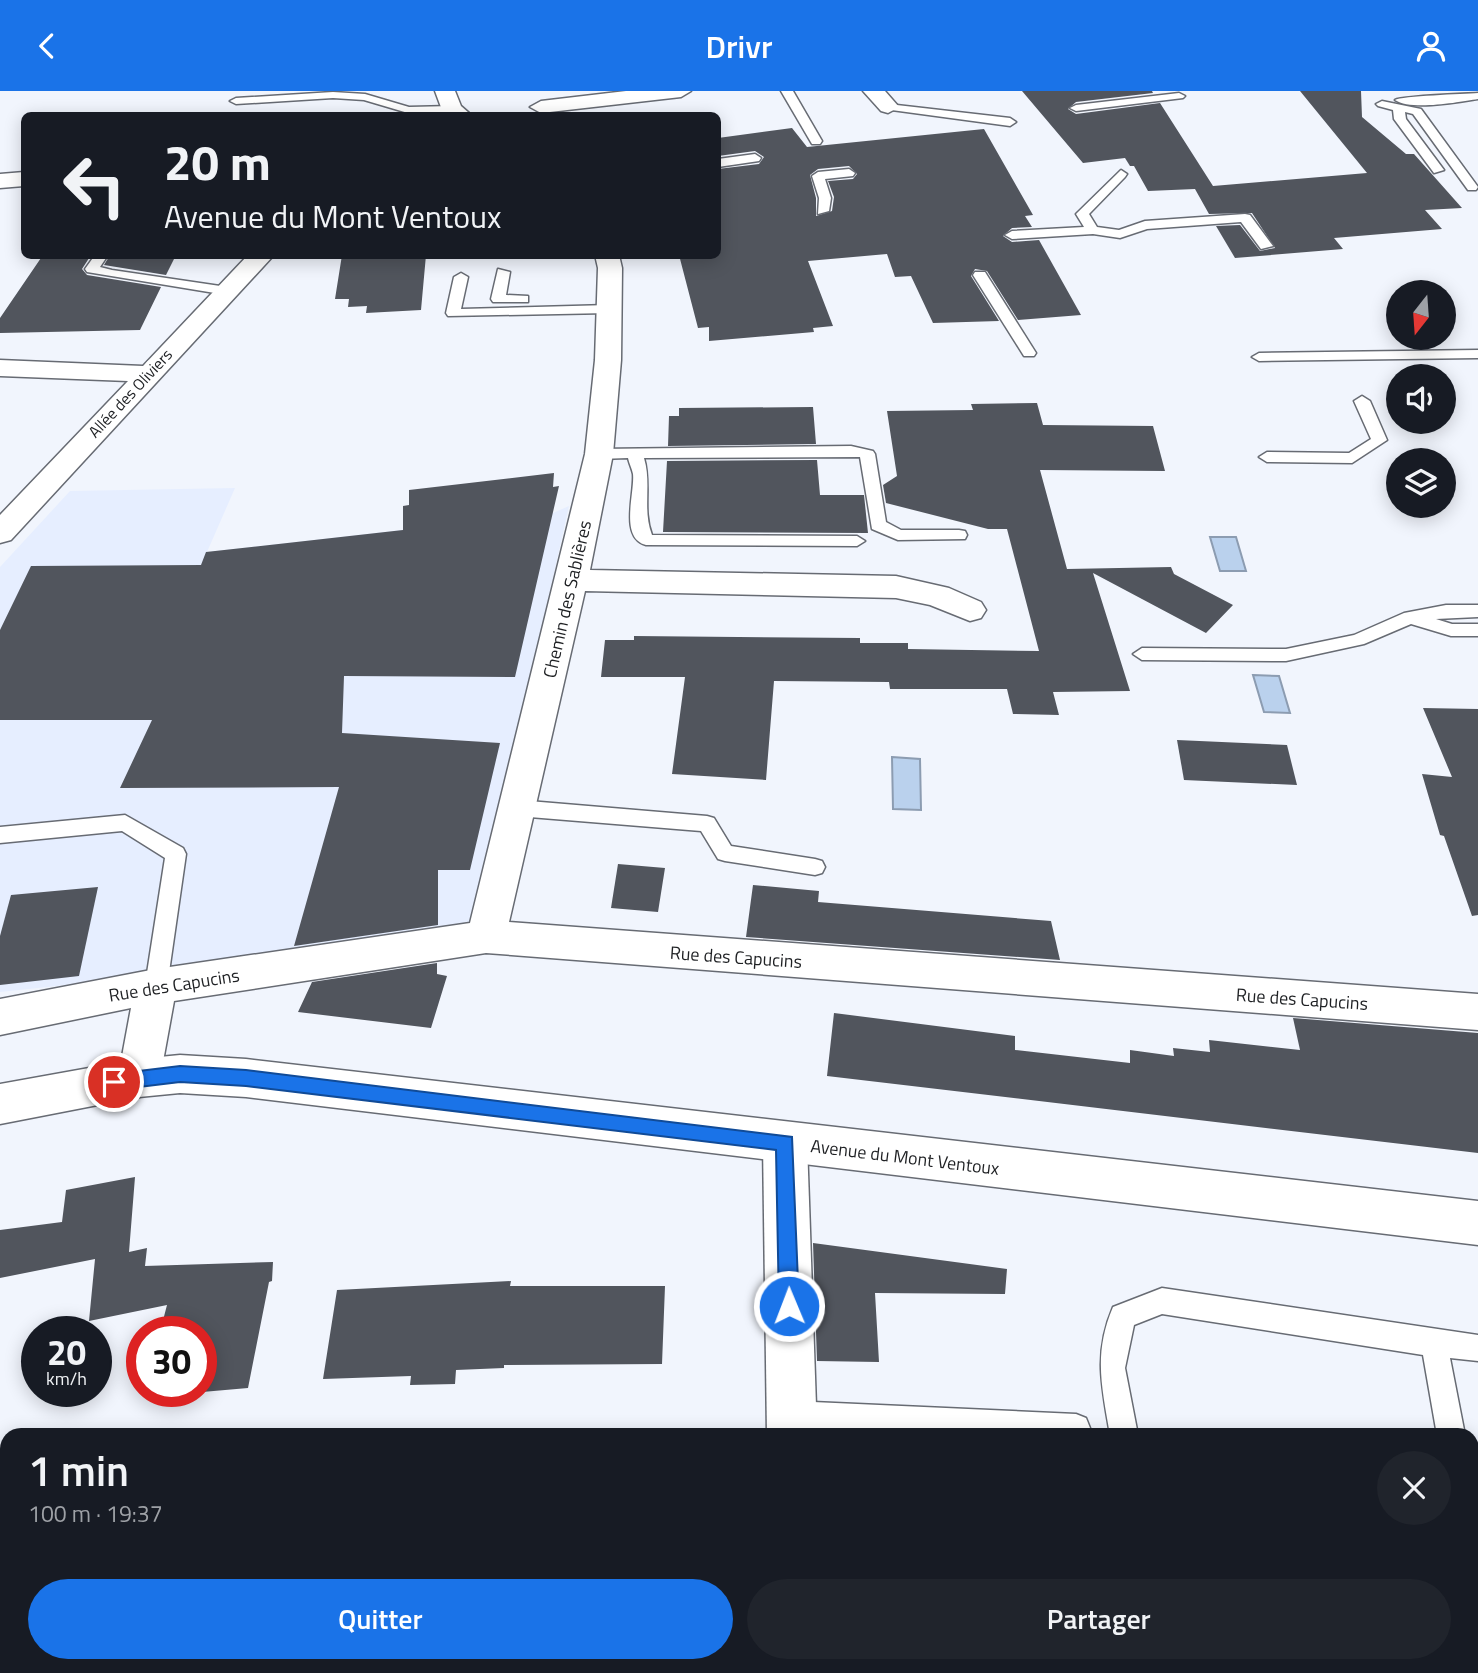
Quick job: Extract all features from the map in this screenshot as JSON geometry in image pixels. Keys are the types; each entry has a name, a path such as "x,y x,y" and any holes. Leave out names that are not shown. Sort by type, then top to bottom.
{"street":[{"path":"536,111 567,91"},
{"path":"536,111 681,91"},
{"path":"873,91 888,107"},
{"path":"0,181 21,179"},
{"name":"Allée des Oliviers","path":"0,533 258,259"},
{"name":"Chemin des Sablières","path":"486,937 572,580 598,454 609,304 608,259"},
{"path":"0,367 147,374"},
{"path":"572,580 896,587 938,596 970,610"},
{"name":"Rue des Capucins","path":"0,1017 156,986 486,937 1478,1012"},
{"path":"139,1078 156,986"},
{"name":"Avenue du Mont Ventoux","path":"0,1104 139,1078 180,1074 246,1078 1478,1223"},
{"path":"785,1143 791,1425"}],"lane":[{"path":"787,91 816,141"},
{"path":"236,101 334,95 365,97 408,110 453,109"},
{"path":"1076,108 1179,96"},
{"path":"1472,187 1417,111 1383,101 1415,102 1478,96"},
{"path":"888,107 1010,122"},
{"path":"1398,107 1400,118 1438,170"},
{"path":"721,163 755,158"},
{"path":"823,211 825,198 818,176 849,173"},
{"path":"1093,230 1082,214 1121,174"},
{"path":"1012,235 1093,230 1120,234 1145,225 1245,218 1266,246"},
{"path":"99,259 92,269 227,291"},
{"path":"503,272 498,299 609,304"},
{"path":"980,275 1029,353"},
{"path":"461,277 453,313 609,304"},
{"path":"1259,357 1478,354"},
{"path":"1267,457 1352,458 1378,440 1362,401"},
{"path":"598,454 851,451 867,454 878,525 898,535 959,535"},
{"path":"635,453 640,474 637,519 646,540 857,541"},
{"path":"1142,654 1286,655 1358,640 1410,617 1446,611 1478,611"},
{"path":"1410,617 1451,630 1478,631"},
{"path":"517,808 707,824 725,853 815,867"},
{"path":"0,835 125,823 176,854 156,986"},
{"path":"1123,1428 1112,1368 1122,1316 1162,1301 1478,1348"},
{"path":"1434,1343 1450,1428"},
{"path":"791,1425 1076,1428"}],"shaded area":[{"path":"235,488 207,552 553,513 569,506 474,932 218,969 0,992 0,567 70,491"}],"water":[{"path":"1210,537 1236,537 1246,571 1220,571"},
{"path":"1253,675 1279,676 1290,713 1264,712"},
{"path":"892,757 920,759 921,810 893,809"}],"building":[{"path":"1022,91 1152,91 1153,93 1076,102 1068,109 1076,114 1160,103 1213,186 1367,173 1300,91 1361,91 1362,117 1406,154 1414,154 1462,208 1425,210 1442,229 1334,238 1343,249 1235,258 1216,226 1240,225 1260,251 1275,248 1252,213 1209,214 1195,189 1148,191 1134,166 1130,166 1125,158 1083,163"},
{"path":"792,128 807,147 984,129 1033,215 1025,216 1032,227 1012,228 1003,236 1012,242 1039,240 1081,315 1018,320 987,271 975,269 971,276 999,321 933,323 911,276 895,277 887,254 808,261 833,326 813,328 814,332 709,341 709,327 698,328 680,259 721,259 721,169 759,164 764,157 755,151 721,156 721,138","holes":["849,166 857,174 853,179 828,181 834,197 832,211 816,216 816,198 810,175 818,169"]},
{"path":"40,259 88,259 82,269 87,275 161,287 140,330 0,333 0,318"},
{"path":"108,259 174,259 166,275 104,265"},
{"path":"341,259 426,259 421,310 366,313 367,306 348,307 349,299 335,299"},
{"path":"1037,403 1043,425 1153,426 1165,471 1040,470 1067,569 1171,567 1174,574 1233,605 1206,633 1093,573 1130,691 1053,692 1059,715 1013,714 1007,689 890,689 889,682 774,681 766,780 672,774 685,677 601,677 605,640 634,640 634,636 860,638 860,643 908,643 908,649 1039,651 1007,529 988,529 886,503 883,485 897,476 887,411 973,410 971,404"},
{"path":"813,407 816,444 668,446 669,416 679,416 679,408"},
{"path":"817,460 820,495 864,495 868,533 663,532 667,461"},
{"path":"554,473 553,487 559,486 515,677 344,676 342,733 500,743 470,870 438,870 438,925 294,946 339,787 120,788 152,720 0,720 0,630 31,566 201,565 206,552 403,530 403,506 409,505 409,490"},
{"path":"1423,708 1478,709 1478,915 1472,916 1444,836 1440,835 1422,774 1452,777"},
{"path":"1177,740 1287,745 1297,785 1184,780"},
{"path":"618,864 665,868 658,912 611,908"},
{"path":"753,885 819,891 818,902 1051,921 1060,960 746,937"},
{"path":"98,887 79,976 0,985 0,936 11,895"},
{"path":"437,963 437,974 447,976 431,1028 298,1012 312,982"},
{"path":"834,1013 1015,1036 1015,1050 1130,1063 1130,1050 1174,1056 1173,1048 1210,1052 1209,1040 1300,1050 1293,1018 1478,1033 1478,1153 827,1076"},
{"path":"135,1177 129,1252 147,1248 145,1266 273,1262 272,1281 269,1282 248,1388 217,1391 217,1316 164,1316 167,1305 112,1316 89,1316 95,1259 0,1278 0,1230 62,1222 66,1190"},
{"path":"813,1243 1007,1269 1005,1294 875,1293 879,1362 817,1361"},
{"path":"511,1281 510,1286 665,1286 662,1364 504,1365 504,1368 456,1370 455,1384 410,1385 411,1376 323,1379 337,1290"}],"route":[{"path":"114,1082 180,1074 246,1078 785,1143 789,1306"}]}
